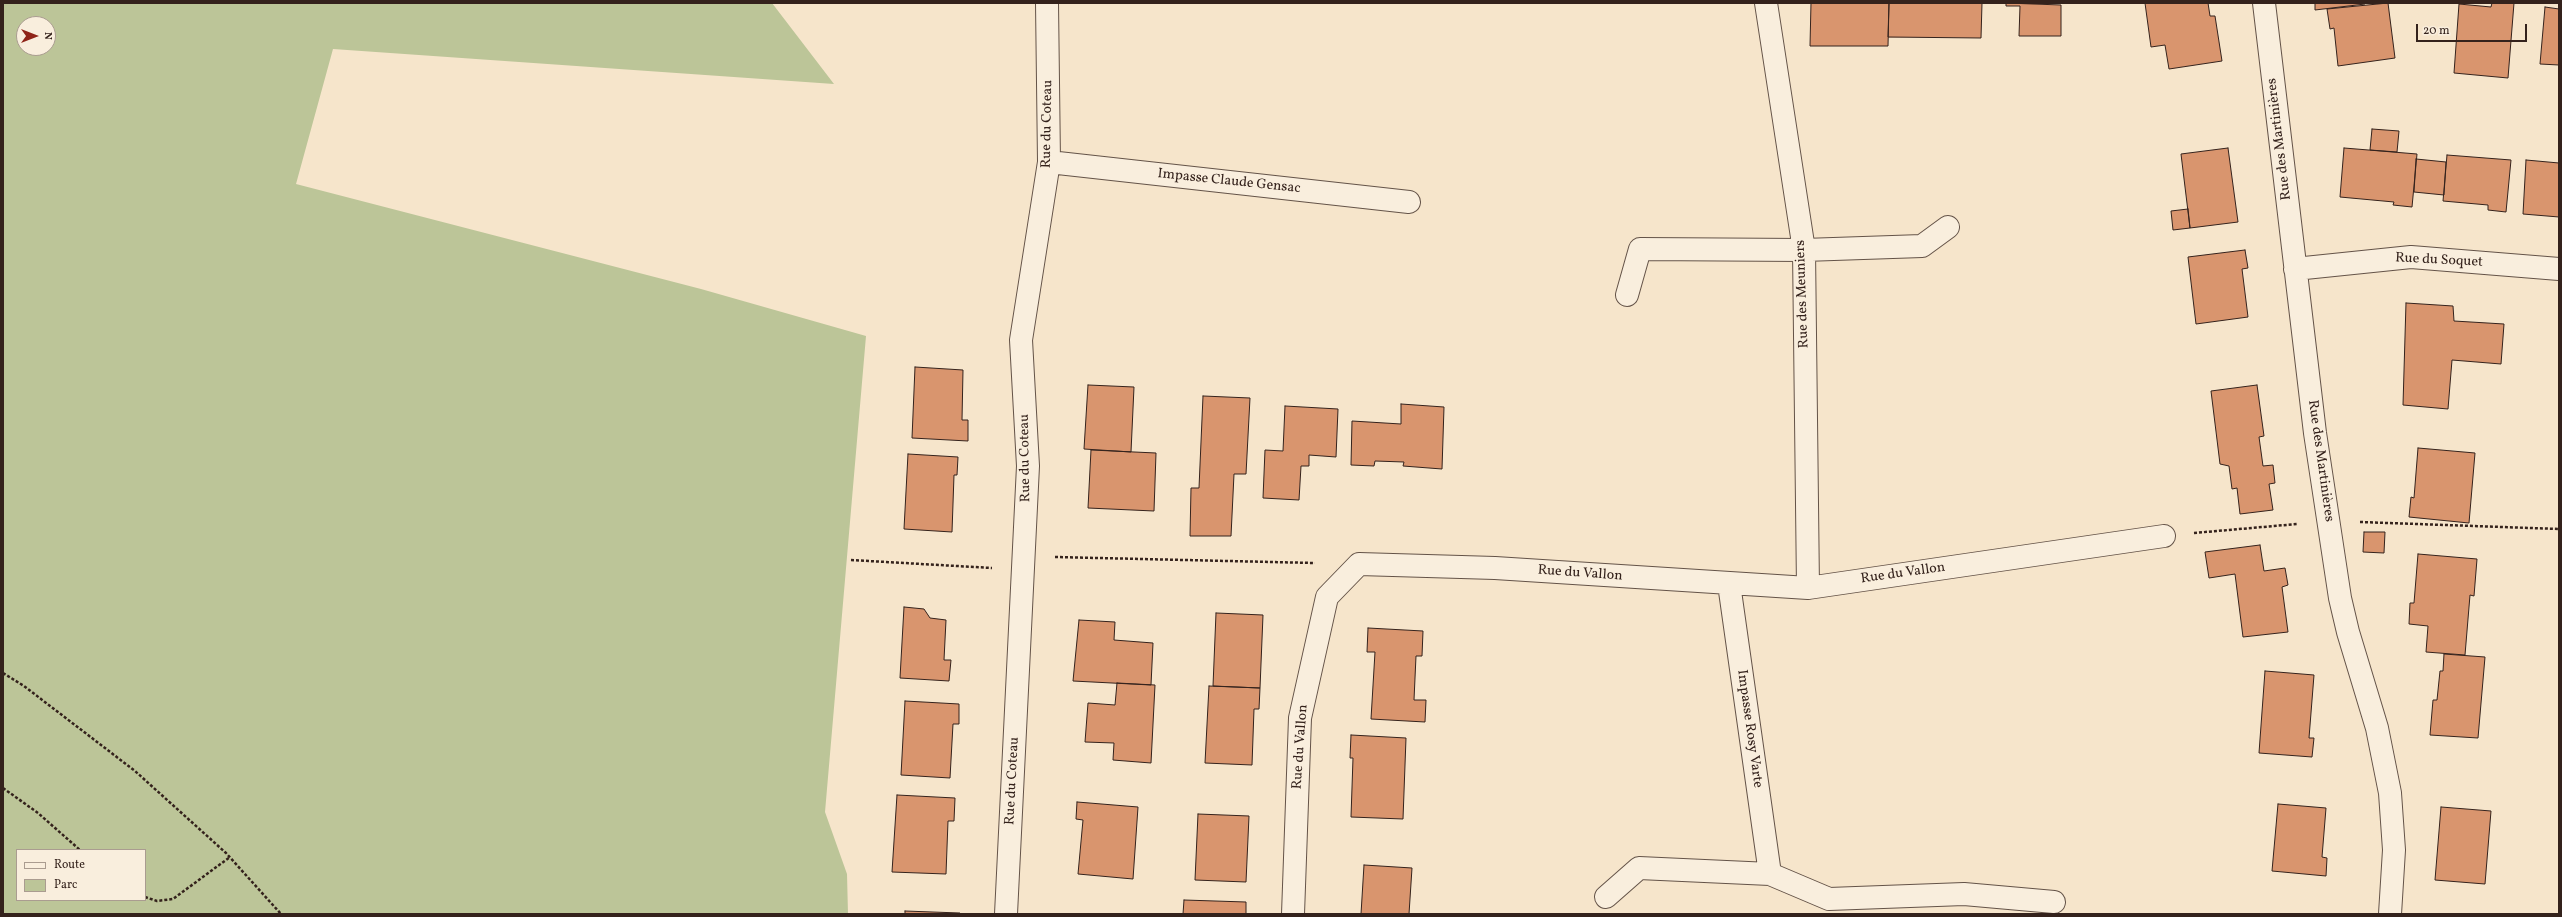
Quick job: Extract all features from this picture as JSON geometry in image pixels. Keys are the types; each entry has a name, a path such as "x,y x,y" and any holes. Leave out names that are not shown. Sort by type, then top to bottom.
{"street":[{"name":"Rue du Coteau","path":"1006,914 1028,466 1021,340 1049,162 1047,3"},
{"name":"Rue des Meuniers","path":"1766,3 1804,250 1808,588"},
{"name":"Rue des Martinières","path":"2264,3 2295,269 2316,433 2340,598 2348,632 2377,728 2390,793 2394,850 2390,914"},
{"name":"Impasse Claude Gensac","path":"1049,162 1409,202"},
{"path":"1627,295 1640,249 1804,250 1922,246 1948,227"},
{"name":"Rue du Soquet","path":"2295,269 2411,257 2559,269"},
{"name":"Rue du Vallon","path":"1293,914 1300,718 1327,597 1359,564 1495,568 1808,588 2164,536"},
{"name":"Impasse Rosy Varte","path":"1729,584 1770,874"},
{"path":"1606,897 1640,868 1770,874 1829,899 1964,894 2054,902"}],"path":[{"path":"851,560 1023,570 1053,557 1359,564"},
{"path":"3,673 24,686 135,771 230,857 281,914"},
{"path":"3,788 38,813 79,849"},
{"path":"146,897 157,901 173,898 230,857"}],"green space":[{"path":"3,3 772,3 834,84 333,49 296,184 701,289 866,336 825,812 847,874 848,914 3,914"}],"building":[{"path":"1811,3 1889,3 1888,46 1810,46"},
{"path":"1889,3 1982,3 1981,38 1888,37"},
{"path":"2006,3 2061,5 2061,36 2019,36 2020,6 2006,6"},
{"path":"2145,3 2208,3 2210,16 2215,16 2222,61 2169,69 2165,45 2151,47"},
{"path":"2315,3 2365,3 2365,4 2315,10"},
{"path":"2388,3 2395,58 2338,66 2334,28 2330,29 2327,9"},
{"path":"2492,3 2514,3 2508,78 2454,73 2459,4 2491,7"},
{"path":"2545,7 2559,9 2559,65 2540,64"},
{"path":"2372,129 2399,131 2397,152 2370,150"},
{"path":"2228,148 2238,222 2190,228 2181,154"},
{"path":"2344,148 2417,154 2412,207 2393,205 2394,202 2340,197"},
{"path":"2447,155 2511,160 2506,212 2488,210 2488,205 2443,201"},
{"path":"2416,159 2446,162 2444,195 2414,192"},
{"path":"2526,160 2559,163 2559,217 2523,214"},
{"path":"2188,209 2190,228 2173,230 2171,211"},
{"path":"2245,250 2248,268 2242,269 2248,317 2196,324 2188,257"},
{"path":"2406,303 2453,306 2454,321 2504,324 2501,364 2452,360 2448,409 2403,405"},
{"path":"915,367 963,370 962,420 968,420 968,441 912,438"},
{"path":"1088,385 1134,387 1131,452 1084,449"},
{"path":"2257,385 2264,436 2259,437 2263,466 2273,465 2275,483 2269,484 2273,510 2240,514 2237,488 2232,489 2229,466 2220,464 2211,391"},
{"path":"1203,396 1250,398 1246,474 1234,474 1231,536 1190,536 1191,488 1199,488"},
{"path":"1401,404 1444,407 1442,469 1403,466 1404,462 1375,461 1374,466 1351,465 1352,421 1401,424"},
{"path":"1285,406 1338,409 1336,457 1309,455 1309,466 1301,466 1299,500 1263,498 1265,450 1283,451"},
{"path":"2418,448 2475,453 2469,523 2409,517 2411,497 2414,498"},
{"path":"1091,450 1156,453 1154,511 1088,508"},
{"path":"908,454 958,457 957,475 954,475 952,532 904,529"},
{"path":"2364,532 2385,532 2384,553 2363,552"},
{"path":"2260,545 2264,571 2285,568 2288,585 2282,587 2288,632 2243,637 2235,574 2209,578 2205,552"},
{"path":"2418,554 2477,559 2474,596 2470,595 2465,655 2426,652 2428,626 2409,624 2410,603 2414,603"},
{"path":"904,607 924,609 930,618 946,620 944,660 951,660 949,681 900,678"},
{"path":"1216,613 1263,615 1260,688 1213,686"},
{"path":"1079,620 1115,622 1114,640 1153,643 1151,685 1073,681"},
{"path":"1368,628 1423,631 1422,656 1416,656 1414,700 1426,700 1425,722 1371,719 1375,652 1367,652"},
{"path":"2444,654 2485,657 2478,738 2430,735 2433,700 2437,700 2440,671 2443,671"},
{"path":"2265,671 2314,675 2309,738 2314,738 2312,757 2259,753"},
{"path":"1117,683 1155,685 1151,763 1113,760 1114,743 1085,742 1088,703 1115,705"},
{"path":"1209,686 1260,688 1259,709 1254,709 1252,765 1205,763"},
{"path":"905,701 959,704 959,724 953,724 950,778 901,775"},
{"path":"1351,735 1406,738 1403,819 1351,817 1353,758 1350,758"},
{"path":"897,795 955,798 954,821 948,821 946,874 892,872"},
{"path":"1077,802 1138,807 1133,879 1078,874 1083,820 1076,819"},
{"path":"2278,804 2326,808 2322,857 2327,858 2326,876 2272,871"},
{"path":"2441,807 2491,811 2485,884 2435,880"},
{"path":"1198,814 1249,816 1246,882 1195,880"},
{"path":"1364,865 1412,868 1409,914 1361,914"},
{"path":"1184,900 1246,902 1246,914 1183,914"},
{"path":"905,911 960,913 960,914 905,914"}]}
